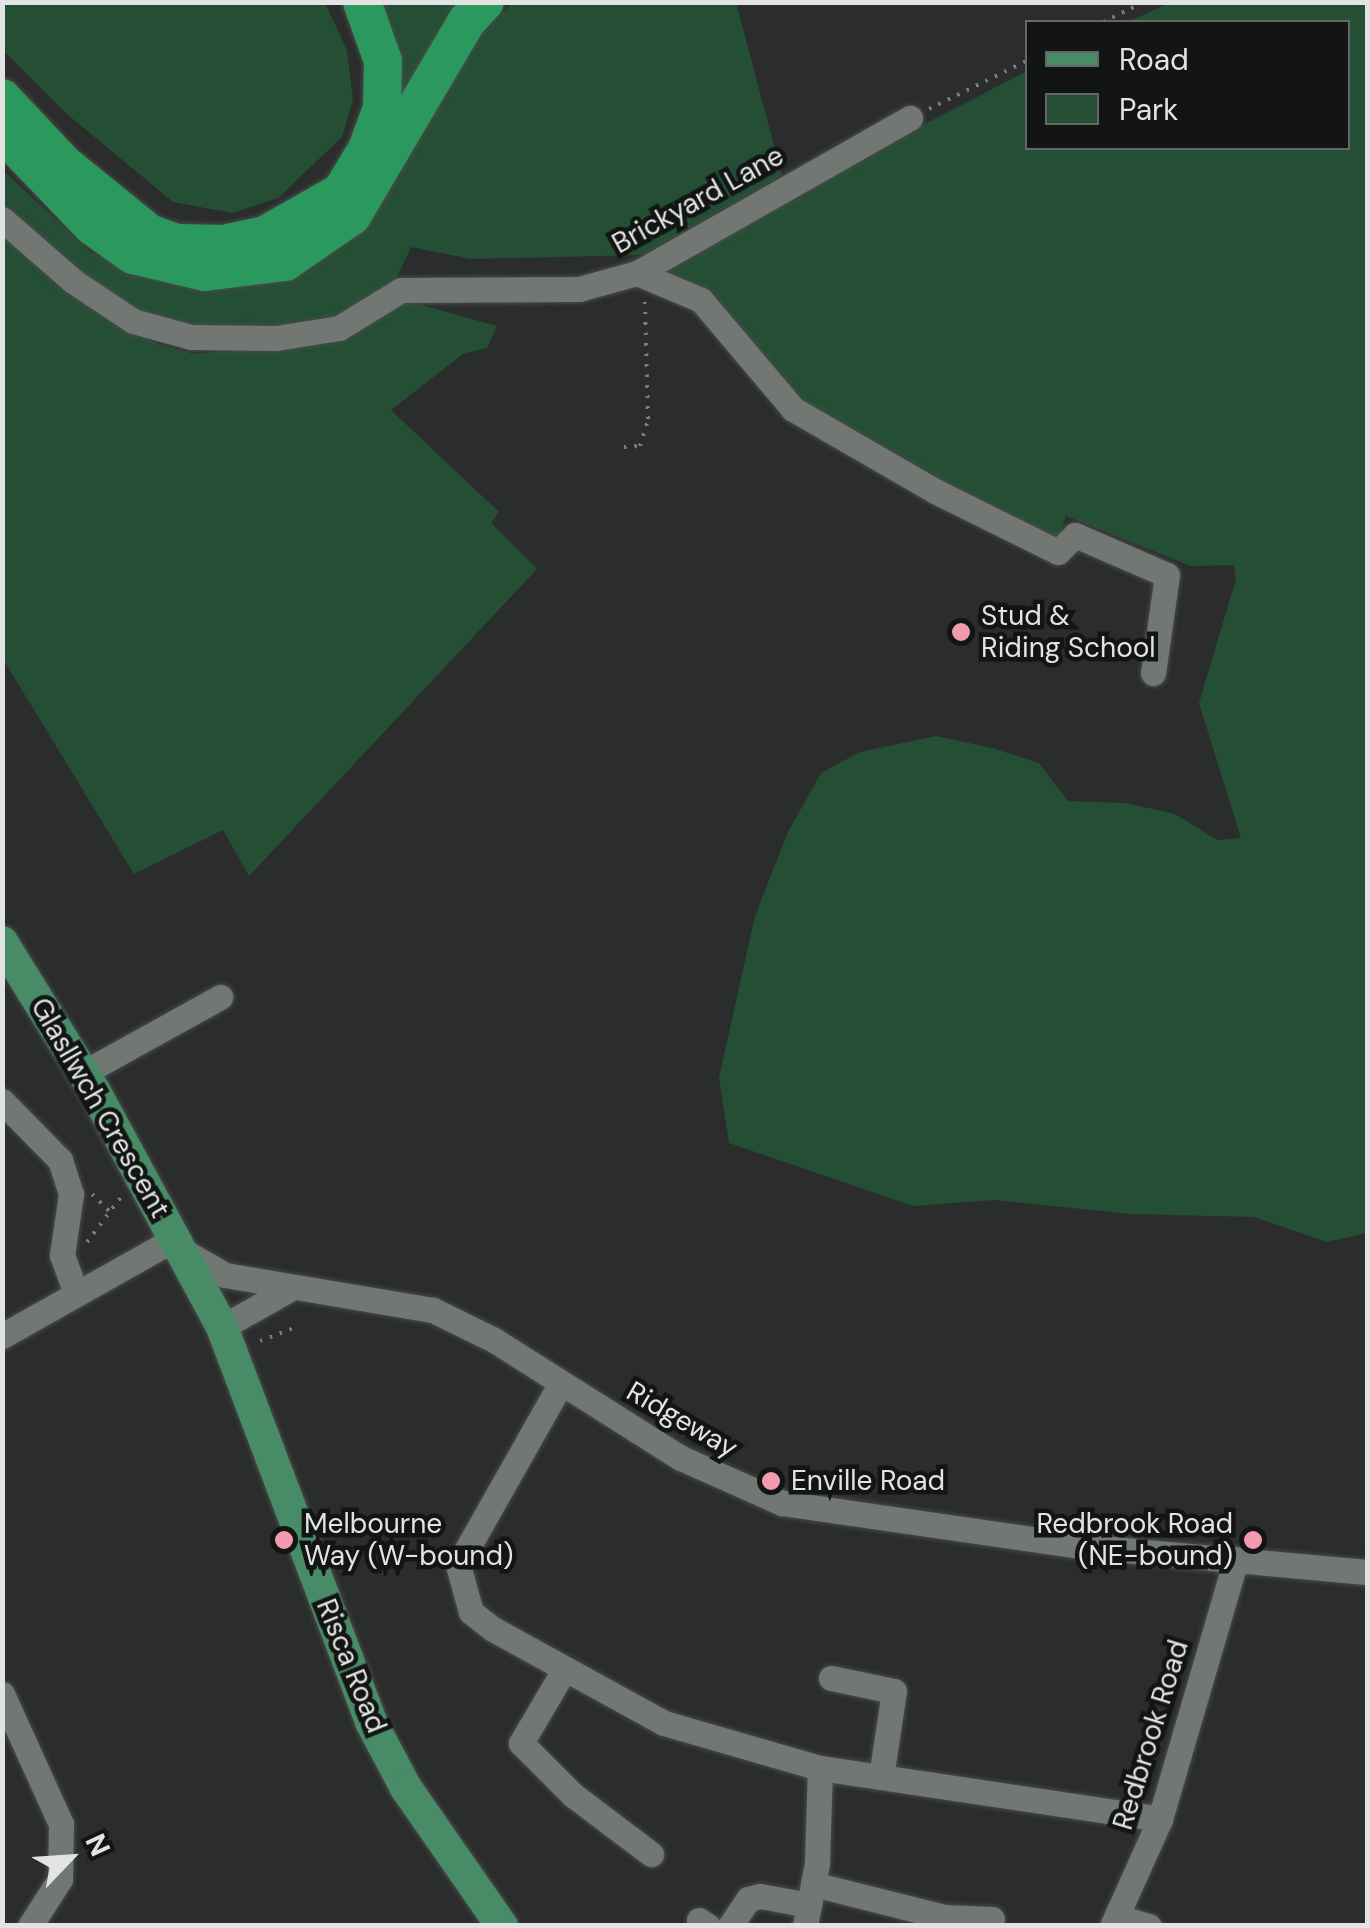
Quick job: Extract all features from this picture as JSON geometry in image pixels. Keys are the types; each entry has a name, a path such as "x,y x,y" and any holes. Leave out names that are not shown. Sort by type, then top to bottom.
{"highway":[{"path":"2,98 75,174 149,233 177,243 222,244 265,235 340,192 367,149 382,108 383,61 362,2"},
{"path":"2,132 92,226 133,255 204,272 285,262 352,216 467,21 485,2"}],"main road":[{"name":"Glasllwch Crescent","path":"2,942 83,1073 183,1254"},
{"name":"Risca Road","path":"183,1254 222,1327 372,1722 406,1788 502,1926"}],"street":[{"name":"Brickyard Lane","path":"2,219 74,282 134,320 211,339 251,340 339,328 401,290 578,288 637,273 910,118"},
{"path":"637,273 701,300 793,409 935,490 1058,552 1075,535 1168,576 1152,673"},
{"path":"83,1073 220,997"},
{"path":"2,1100 60,1160 70,1194 70,1280"},
{"path":"2,1336 70,1280 183,1254"},
{"name":"Ridgeway","path":"183,1254 225,1276 288,1290 434,1310 562,1383 680,1458 782,1503 1081,1546 1368,1572"},
{"path":"222,1327 288,1290"},
{"path":"562,1383 458,1565 471,1612 564,1670 664,1723 820,1768 1160,1819"},
{"name":"Redbrook Road","path":"1115,1921 1160,1819 1236,1559"},
{"path":"564,1670 521,1743 573,1796 651,1854"},
{"path":"831,1678 894,1691 882,1777"},
{"path":"2,1694 61,1824 60,1879 30,1926"},
{"path":"809,1905 820,1768"},
{"path":"730,1926 748,1899 760,1896 809,1905 992,1919"},
{"path":"1115,1921 1149,1926"}],"path":[{"path":"1107,20 1144,2"},
{"path":"910,118 1025,61"},
{"path":"624,448 640,446 648,419 645,298 637,273"},
{"path":"70,1280 138,1174"},
{"path":"260,1341 297,1326"}],"green space":[{"path":"736,2 782,176 643,255 471,259 411,247 390,292 339,328 164,330 3,219 2,169 90,252 123,266 377,210 468,48 512,3"},
{"path":"2,3 325,3 347,50 353,100 342,137 278,198 232,213 173,202 68,115 3,50"},
{"path":"375,3 468,3 380,150"},
{"path":"1169,3 1367,3 1367,1233 1327,1242 1254,1217 1131,1214 994,1200 913,1206 729,1143 719,1078 755,916 788,832 821,773 860,752 936,736 1039,763 1068,801 1126,803 1175,814 1217,840 1241,838 1199,703 1236,579 1234,565 1191,566 1066,516 1058,541 823,420 664,270 771,204 1025,72 1025,150 1350,150 1350,20 1132,20"},
{"path":"3,233 77,298 157,344 194,354 330,341 400,299 497,326 487,348 463,354 391,410 499,512 491,523 537,569 249,876 223,830 134,874 3,659"}],"place":[{"name":"Stud & Riding School","path":"961,632"},
{"name":"Enville Road","path":"771,1481"},
{"name":"Melbourne Way (W-bound)","path":"284,1540"},
{"name":"Redbrook Road (NE-bound)","path":"1253,1540"}]}
